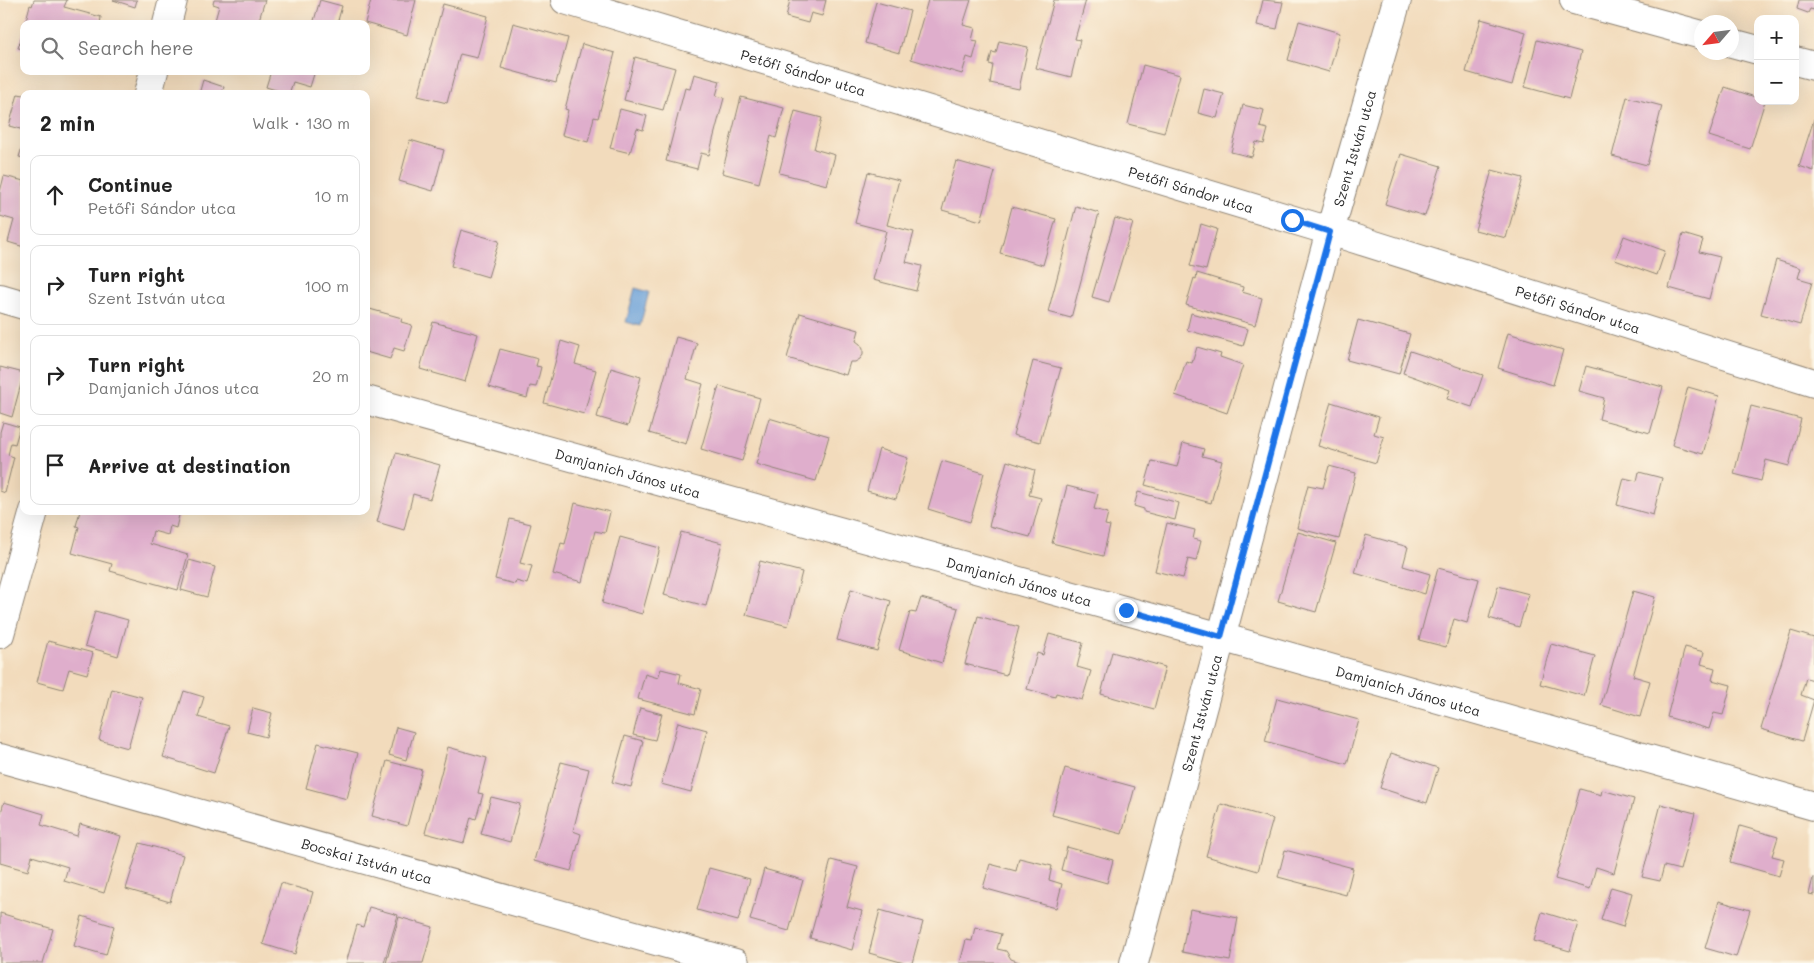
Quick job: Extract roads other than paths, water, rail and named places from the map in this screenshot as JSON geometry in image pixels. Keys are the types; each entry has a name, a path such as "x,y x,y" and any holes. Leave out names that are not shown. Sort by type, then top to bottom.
{"street":[{"path":"168,20 173,0"},
{"name":"Petőfi Sándor utca","path":"565,0 1330,232 1814,383"},
{"name":"Szent István utca","path":"1134,963 1330,232 1397,0"},
{"path":"1574,0 1694,33"},
{"path":"1739,45 1754,49"},
{"path":"1799,62 1814,66"},
{"path":"149,90 153,75"},
{"path":"0,298 20,304"},
{"name":"Damjanich János utca","path":"370,401 1221,637 1814,806"},
{"path":"0,634 33,515"},
{"name":"Bocskai István utca","path":"0,758 735,963"}],"water":[{"path":"635,288 649,292 640,326 626,322"}]}
